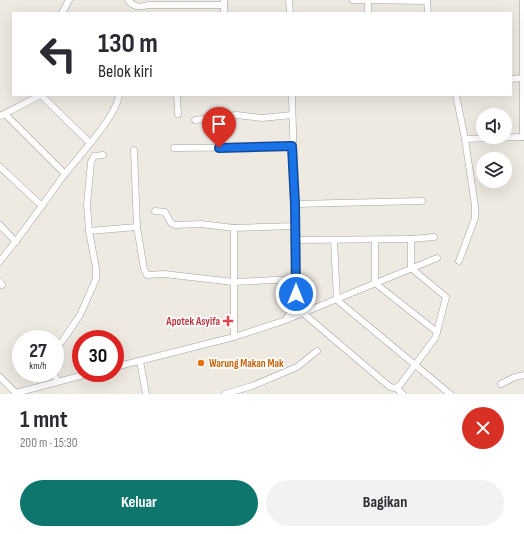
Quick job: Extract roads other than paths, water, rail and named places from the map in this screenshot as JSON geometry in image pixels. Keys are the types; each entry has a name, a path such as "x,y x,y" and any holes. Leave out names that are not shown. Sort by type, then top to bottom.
{"street":[{"path":"63,12 69,0"},
{"path":"128,0 136,7 224,3"},
{"path":"289,0 290,12"},
{"path":"353,0 428,0 428,12"},
{"path":"368,0 368,12"},
{"path":"465,139 524,138 523,0"},
{"path":"512,79 523,78"},
{"path":"39,96 2,115 65,174"},
{"path":"42,96 90,143"},
{"path":"0,261 16,242 65,174 106,122 116,107 119,96"},
{"path":"177,96 178,114"},
{"path":"283,321 290,315 296,294 292,96"},
{"path":"456,96 465,139 475,206 475,218 460,261"},
{"path":"195,120 236,115 262,118 292,116"},
{"path":"174,148 292,146"},
{"path":"134,150 137,227 144,269 147,275 164,274 234,282 296,279"},
{"path":"64,340 80,315 96,280 96,268 89,231 87,205 91,162 94,156 103,155"},
{"path":"0,167 42,206"},
{"path":"295,204 422,201"},
{"path":"155,211 165,212 171,223 175,225 201,224 234,228 295,226"},
{"path":"0,225 16,242"},
{"path":"89,231 137,227"},
{"path":"234,228 234,337"},
{"path":"296,240 375,240 434,237"},
{"path":"411,239 411,268"},
{"path":"334,240 337,300 450,394"},
{"path":"375,240 375,283"},
{"path":"124,365 234,337 283,321 437,258"},
{"path":"396,388 400,385 435,338 446,297 411,268"},
{"path":"375,283 437,332"},
{"path":"303,313 390,386 396,388 403,394"},
{"path":"225,394 252,386 297,367 317,351"},
{"path":"140,361 146,394"},
{"path":"501,384 515,377 524,375"},
{"path":"0,377 17,393 55,382"}],"place":[{"name":"Apotek Asyifa","path":"228,321"},
{"name":"Warung Makan Mak","path":"201,363"}]}
